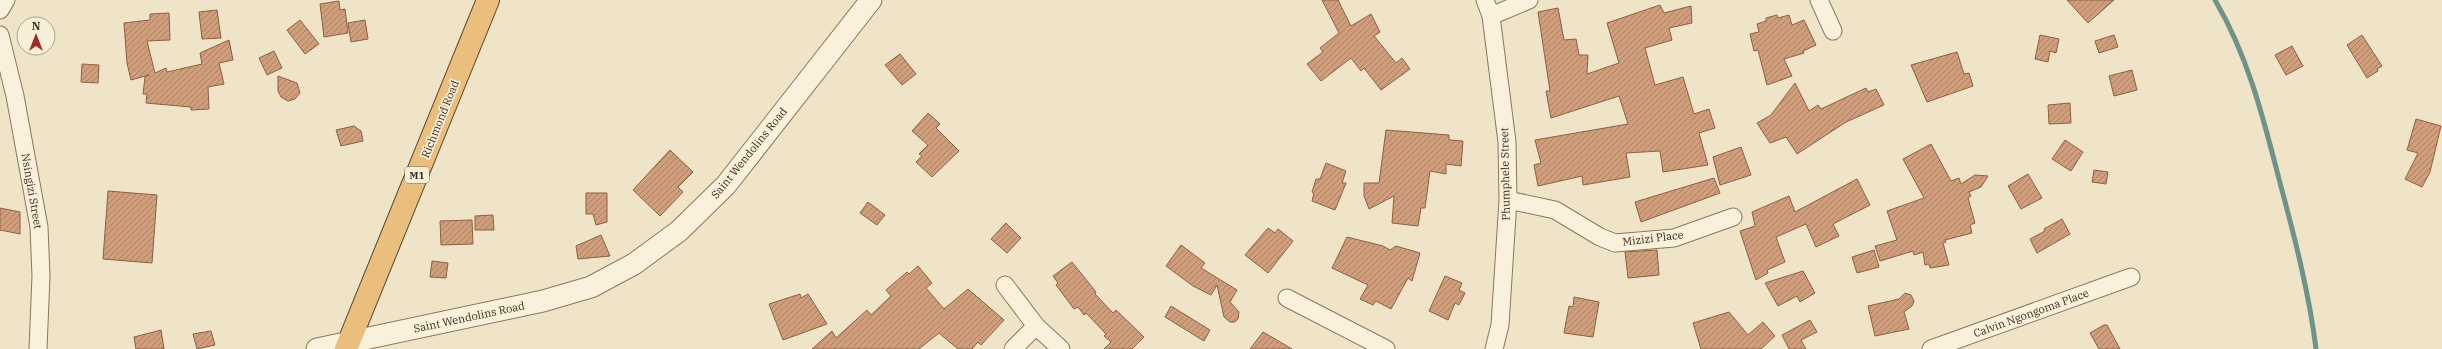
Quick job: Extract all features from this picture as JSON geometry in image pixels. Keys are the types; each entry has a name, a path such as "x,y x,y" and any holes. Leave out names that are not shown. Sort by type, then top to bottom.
{"highway":[{"name":"Richmond Road","path":"348,346 488,0"}],"street":[{"path":"0,10 6,0"},
{"name":"Saint Wendolins Road","path":"317,349 348,346 543,301 591,287 634,264 679,231 726,185 871,0"},
{"path":"1488,8 1529,0"},
{"path":"1819,0 1833,31"},
{"name":"Phumphele Street","path":"1488,8 1507,142 1508,200 1500,325 1494,349"},
{"name":"Nsingizi Street","path":"0,35 15,96 39,227 41,276 38,349"},
{"name":"Mizizi Place","path":"1508,200 1555,210 1600,237 1615,242 1674,238 1733,217"},
{"name":"Calvin Ngongoma Place","path":"1931,349 2131,277"},
{"path":"1005,285 1036,326 1061,349"},
{"path":"1287,298 1386,349"},
{"path":"1013,349 1036,326"}],"building":[{"path":"1322,0 1338,0 1351,26 1371,14 1380,32 1374,36 1396,63 1402,58 1410,69 1381,90 1364,68 1361,71 1351,58 1321,81 1307,64 1323,52 1320,48 1339,33"},
{"path":"2067,0 2114,0 2088,23"},
{"path":"339,1 340,10 345,9 348,33 324,37 320,4"},
{"path":"1660,5 1664,13 1691,6 1692,23 1669,28 1672,40 1645,48 1655,85 1683,77 1694,114 1709,109 1715,128 1699,133 1708,165 1663,172 1660,151 1626,153 1630,177 1583,185 1582,176 1538,186 1534,165 1541,163 1535,140 1628,124 1619,96 1551,118 1546,91 1550,91 1538,12 1558,8 1564,40 1576,39 1579,55 1588,55 1587,74 1619,63 1607,23"},
{"path":"217,10 221,38 202,39 199,12"},
{"path":"169,13 170,40 147,41 155,73 166,68 167,72 202,64 200,53 229,40 233,60 219,63 224,84 208,87 209,109 191,110 191,107 146,103 147,94 143,94 145,77 149,75 131,80 127,63 124,23 150,20 150,14"},
{"path":"1777,15 1778,18 1789,15 1792,25 1804,20 1816,45 1803,51 1804,53 1784,59 1792,76 1767,85 1758,50 1754,51 1750,34 1759,32 1757,24 1766,21 1766,18"},
{"path":"300,20 319,44 305,54 287,30"},
{"path":"365,20 368,39 351,42 348,23"},
{"path":"2040,35 2059,39 2056,53 2050,51 2048,62 2035,59"},
{"path":"2114,35 2118,47 2099,53 2095,41"},
{"path":"2362,35 2382,66 2377,69 2378,71 2367,78 2347,45"},
{"path":"2292,46 2303,66 2286,75 2275,55"},
{"path":"274,51 282,68 267,75 259,58"},
{"path":"1957,52 1964,74 1969,73 1973,86 1927,102 1911,65"},
{"path":"900,54 916,74 902,85 885,65"},
{"path":"82,64 99,65 98,83 81,82"},
{"path":"2132,70 2137,90 2114,96 2109,76"},
{"path":"278,76 297,83 300,93 295,99 288,101 281,97 278,91"},
{"path":"1795,83 1809,111 1818,105 1821,109 1866,88 1868,92 1876,89 1884,105 1846,122 1797,154 1786,137 1770,143 1757,123 1771,115"},
{"path":"2070,103 2071,123 2049,124 2048,105"},
{"path":"928,113 940,124 936,128 959,151 932,177 916,162 922,156 919,154 928,145 912,131"},
{"path":"2416,119 2441,126 2430,172 2422,187 2405,179 2418,153 2407,150"},
{"path":"354,126 361,131 363,141 341,146 336,130"},
{"path":"1386,130 1449,135 1449,140 1463,141 1461,166 1446,164 1446,174 1430,171 1425,208 1421,208 1418,226 1392,223 1394,196 1369,209 1364,196 1364,183 1379,183"},
{"path":"2065,140 2083,152 2071,171 2052,159"},
{"path":"1931,144 1951,181 1959,178 1961,184 1975,175 1988,176 1981,187 1969,192 1971,196 1968,198 1975,223 1970,225 1972,233 1945,240 1946,242 1943,243 1949,265 1930,268 1929,264 1925,265 1923,252 1914,255 1913,251 1880,261 1875,246 1897,240 1887,211 1924,198 1903,159"},
{"path":"1741,147 1751,175 1720,185 1713,157"},
{"path":"670,150 693,172 678,187 683,192 660,216 633,190"},
{"path":"1326,163 1346,171 1342,183 1346,183 1335,210 1312,201 1314,193 1312,192 1316,179 1320,179"},
{"path":"2094,170 2108,172 2106,184 2092,182"},
{"path":"2028,174 2042,198 2021,209 2008,186"},
{"path":"1714,178 1720,193 1641,222 1635,202"},
{"path":"1857,179 1870,205 1833,224 1839,236 1816,247 1806,224 1776,237 1785,262 1767,270 1768,273 1756,280 1740,231 1755,226 1752,212 1789,196 1795,212"},
{"path":"108,191 157,195 152,263 103,259"},
{"path":"586,193 607,193 607,222 596,225 593,214 586,214"},
{"path":"868,202 885,215 877,225 860,213"},
{"path":"0,208 20,212 20,234 0,230"},
{"path":"493,215 494,230 475,230 475,216"},
{"path":"2062,219 2070,234 2037,253 2030,239"},
{"path":"472,220 473,244 441,245 440,221"},
{"path":"1006,223 1021,238 1007,253 991,239"},
{"path":"1268,228 1275,233 1278,229 1293,241 1268,273 1245,255"},
{"path":"601,235 610,256 578,259 576,246"},
{"path":"1347,237 1383,246 1390,250 1396,246 1420,253 1412,281 1408,278 1391,309 1376,301 1373,305 1360,299 1368,285 1332,268"},
{"path":"1181,245 1205,263 1201,268 1237,290 1230,302 1239,312 1238,319 1235,322 1230,322 1224,317 1217,285 1211,295 1193,286 1166,266"},
{"path":"1657,250 1659,275 1628,278 1625,252"},
{"path":"1874,250 1879,267 1857,273 1852,257"},
{"path":"432,261 448,263 446,278 430,277"},
{"path":"1072,262 1096,292 1095,294 1113,313 1116,310 1144,337 1132,349 1104,349 1111,342 1104,336 1106,334 1086,313 1084,315 1078,307 1074,309 1056,285 1058,283 1053,276"},
{"path":"918,266 932,283 926,288 944,309 968,289 1004,320 981,345 978,342 972,349 958,349 939,333 919,349 812,349 832,331 836,338 867,310 871,315 891,296 886,290 907,272 909,274"},
{"path":"1803,271 1815,293 1800,302 1797,296 1778,306 1765,283"},
{"path":"1445,276 1462,283 1459,290 1465,293 1459,305 1455,303 1448,320 1429,311"},
{"path":"1905,293 1911,295 1914,301 1912,306 1904,312 1909,329 1875,336 1868,306 1899,299"},
{"path":"800,294 801,298 808,294 827,324 783,340 769,304"},
{"path":"1574,297 1599,302 1593,337 1564,333 1569,306 1573,307"},
{"path":"1171,306 1210,330 1204,341 1165,317"},
{"path":"1729,312 1748,335 1763,322 1775,336 1761,349 1701,349 1693,323"},
{"path":"1810,320 1817,332 1801,340 1806,349 1789,349 1782,335"},
{"path":"2104,325 2107,325 2120,349 2099,349 2090,333"},
{"path":"161,330 164,349 136,349 134,337"},
{"path":"211,331 215,345 197,349 193,334"},
{"path":"1263,332 1292,349 1250,349"}],"waterway":[{"path":"2215,0 2227,21 2246,65 2267,133 2300,264 2316,349"}]}
